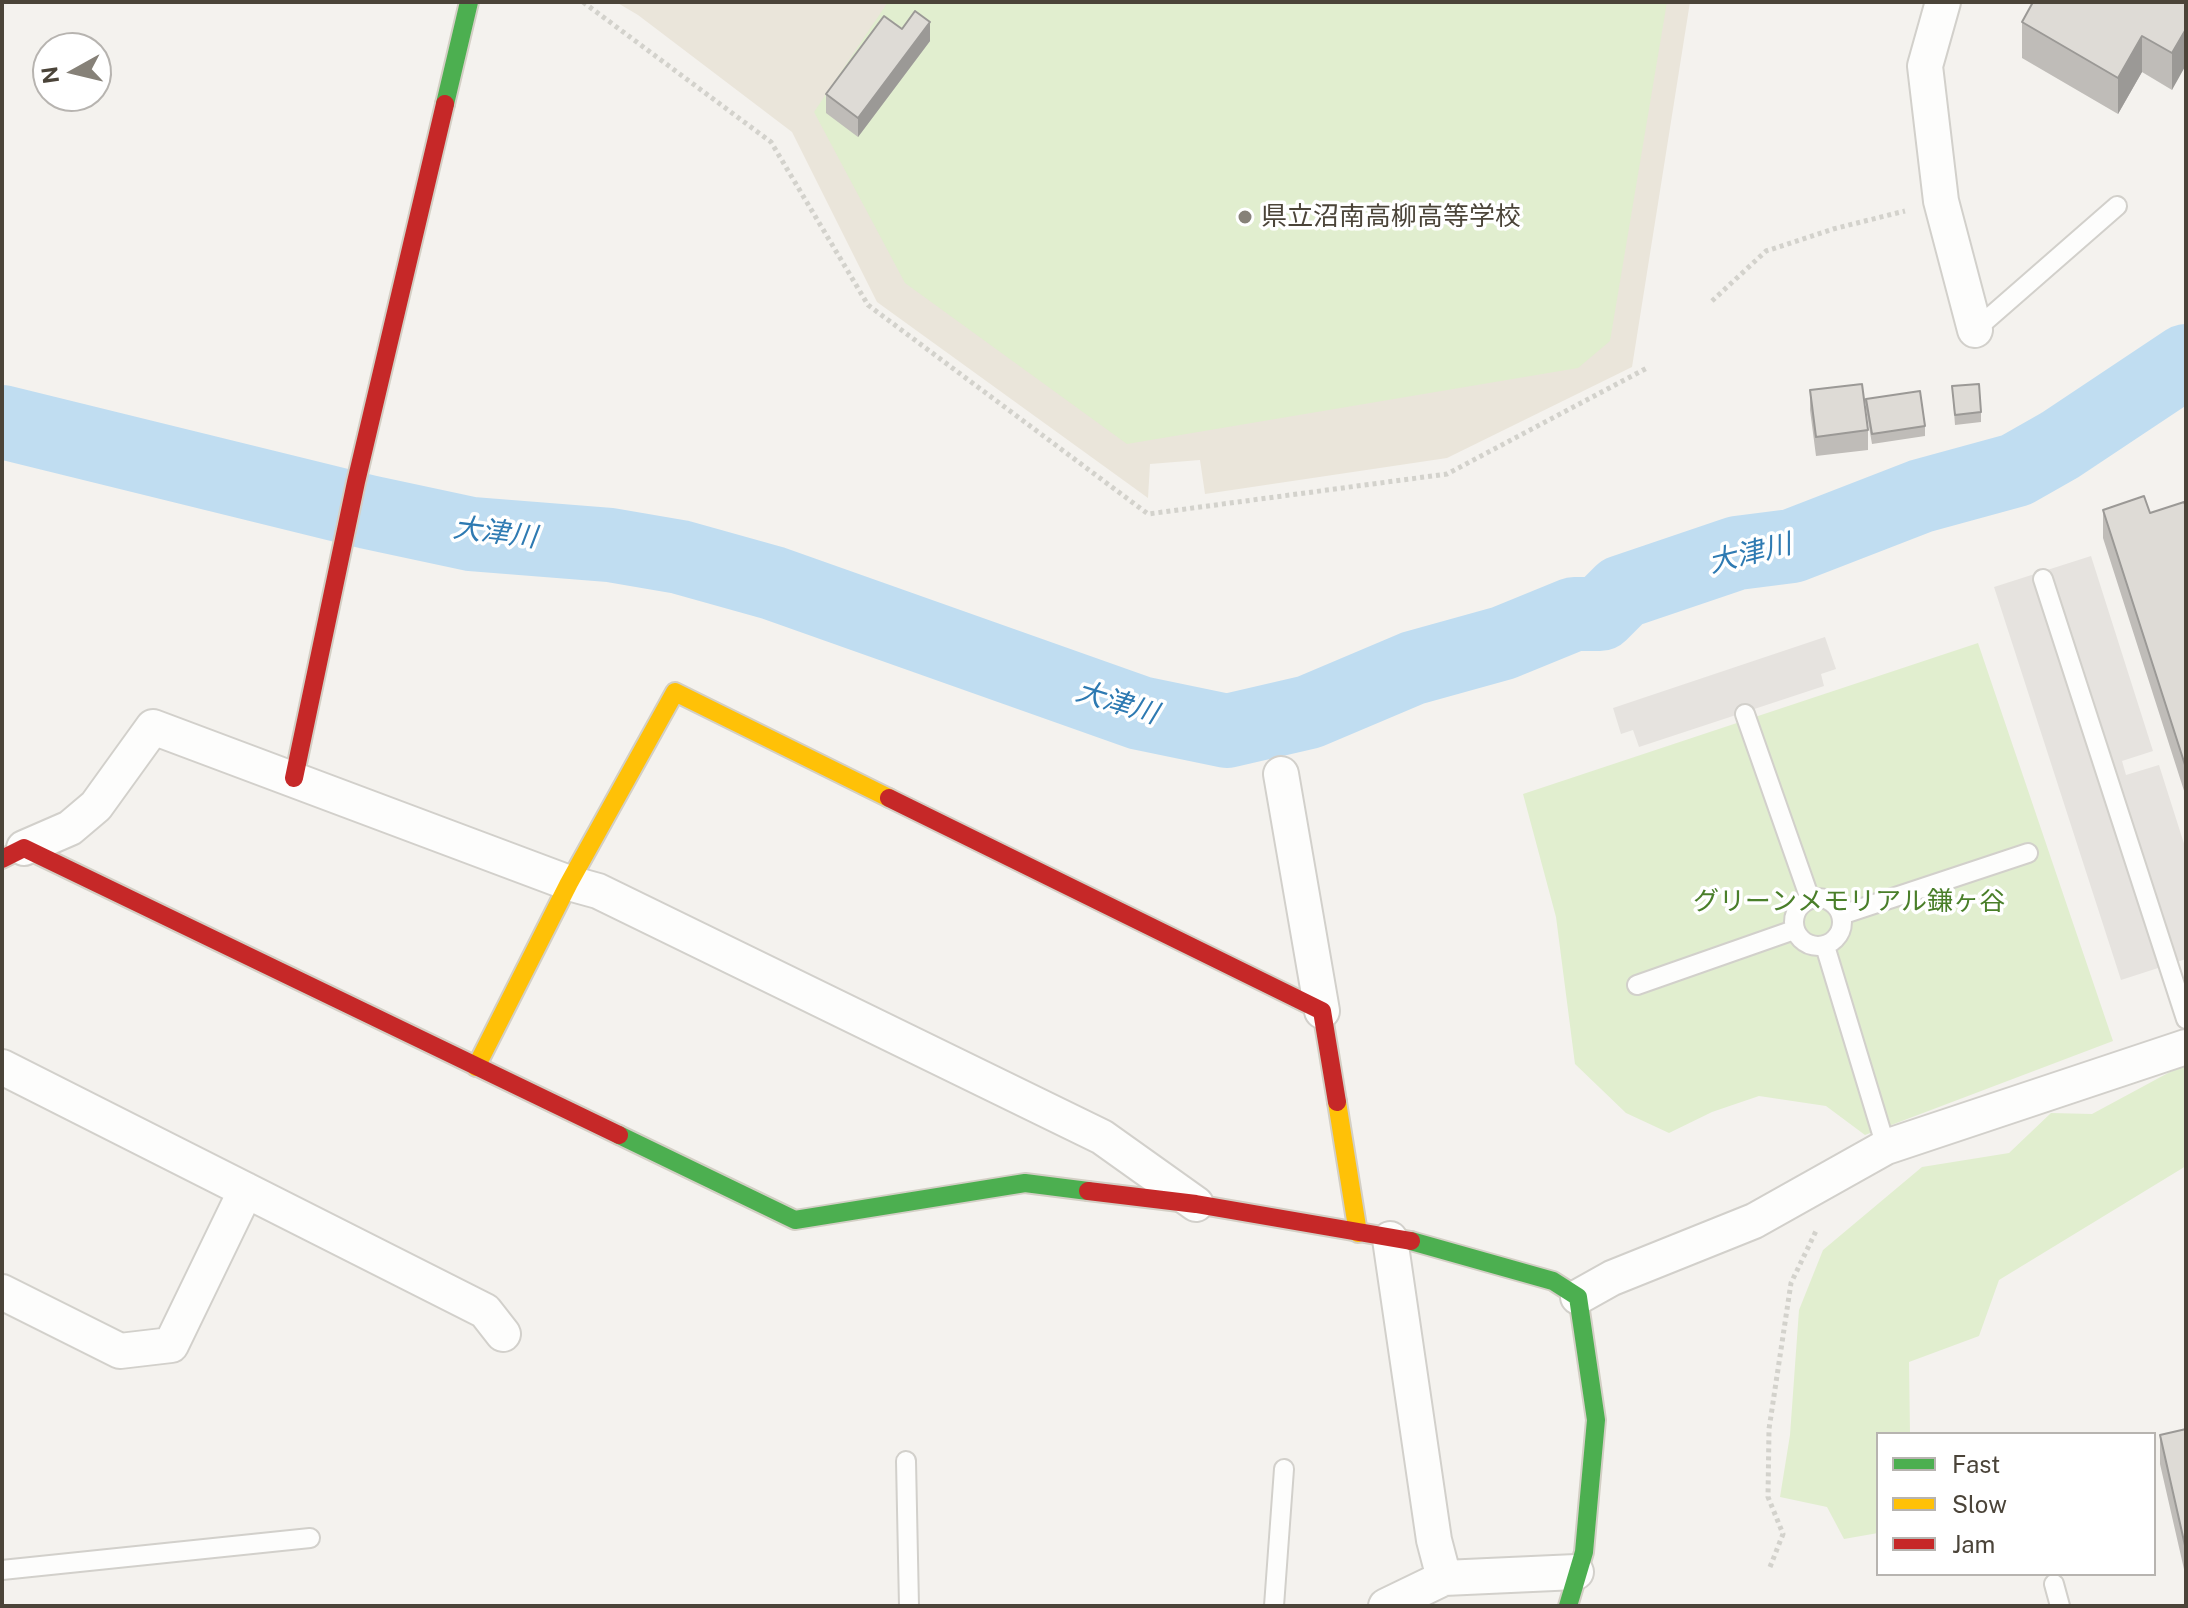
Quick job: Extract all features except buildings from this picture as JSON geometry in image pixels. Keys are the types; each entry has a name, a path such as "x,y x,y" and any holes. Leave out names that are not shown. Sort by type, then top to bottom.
{"street":[{"path":"294,778 356,482 469,2"},
{"path":"1943,2 1925,66 1941,201 1975,330"},
{"path":"476,1067 569,883 675,692 1322,1011"},
{"path":"13,854 70,828 96,806 153,727 569,883 598,891 1102,1137 1196,1204"},
{"path":"1281,774 1322,1011 1374,1236 1444,1578"},
{"path":"13,854 476,1067 795,1220 1025,1183 1196,1204 1420,1243 1553,1281 1578,1297 1596,1420 1584,1552 1568,1606"},
{"path":"1578,1297 1612,1278 1754,1221 1886,1147 2186,1047"},
{"path":"2,1067 485,1311 503,1334"},
{"path":"2,1292 120,1351 171,1345 246,1190"},
{"path":"1386,1606 1444,1578 1576,1572"}],"lane":[{"path":"1975,330 2117,206"},
{"path":"2043,579 2186,1019"},
{"path":"1745,714 1810,899"},
{"path":"1841,915 2028,853"},
{"path":"1823,898 1834,904 1841,915 1842,928 1836,939 1825,946 1812,946 1801,940 1794,930 1793,917 1799,905 1810,899 1823,898"},
{"path":"1637,985 1794,930"},
{"path":"1825,946 1886,1147"},
{"path":"906,1461 909,1606"},
{"path":"1274,1606 1284,1469"},
{"path":"2,1570 310,1538"},
{"path":"2054,1584 2060,1606"}],"path":[{"path":"583,2 771,142 868,305 1148,514 1447,474 1647,368"},
{"path":"1712,301 1766,251 1833,229 1941,201"},
{"path":"1770,1567 1783,1534 1768,1497 1769,1429 1791,1283 1818,1227 1805,1193"}],"shaded area":[{"name":"県立沼南高柳高等学校","path":"616,2 1690,2 1632,367 1447,458 1205,494 1200,460 1150,464 1148,498 877,302 792,132 638,15"},
{"path":"2091,556 2153,751 2122,761 2126,775 2159,765 2186,850 2186,959 2121,980 1994,587"},
{"path":"1825,637 1836,669 1821,674 1824,686 1639,747 1633,730 1621,734 1613,708"}],"green space":[{"name":"県立沼南高柳高等学校","path":"888,2 1667,2 1610,341 1578,368 1127,444 905,283 814,112"},
{"name":"グリーンメモリアル鎌ヶ谷","path":"1978,643 2113,1041 1865,1135 1826,1106 1759,1096 1712,1112 1669,1133 1626,1113 1575,1064 1556,917 1523,794"},
{"path":"2186,1066 2186,1166 1999,1280 1979,1336 1909,1362 1910,1432 1876,1432 1876,1533 1844,1539 1827,1507 1780,1497 1790,1435 1799,1310 1823,1250 1922,1167 2009,1153 2051,1113 2092,1114"}],"waterway":[{"name":"大津川","path":"2,422 368,512 471,534 610,545 680,557 773,583 1140,713 1227,731 1309,712 1413,668 1503,643 1574,614 1600,614 1622,592 1737,553 1792,546 1921,496 2016,470 2060,445 2186,361"}],"traffic: fast":[{"path":"445,104 469,2"},
{"path":"619,1135 795,1220 1025,1183 1088,1191"},
{"path":"1411,1241 1553,1281 1578,1297 1596,1420 1584,1552 1568,1606"}],"traffic: slow":[{"path":"476,1067 569,883 675,692 889,798"},
{"path":"1337,1102 1358,1233"}],"traffic: jam":[{"path":"294,778 356,482 445,104"},
{"path":"889,798 1322,1011 1337,1102"},
{"path":"2,859 24,848 619,1135"},
{"path":"1088,1191 1196,1204 1411,1241"}],"place":[{"name":"県立沼南高柳高等学校","path":"1245,217"}]}
